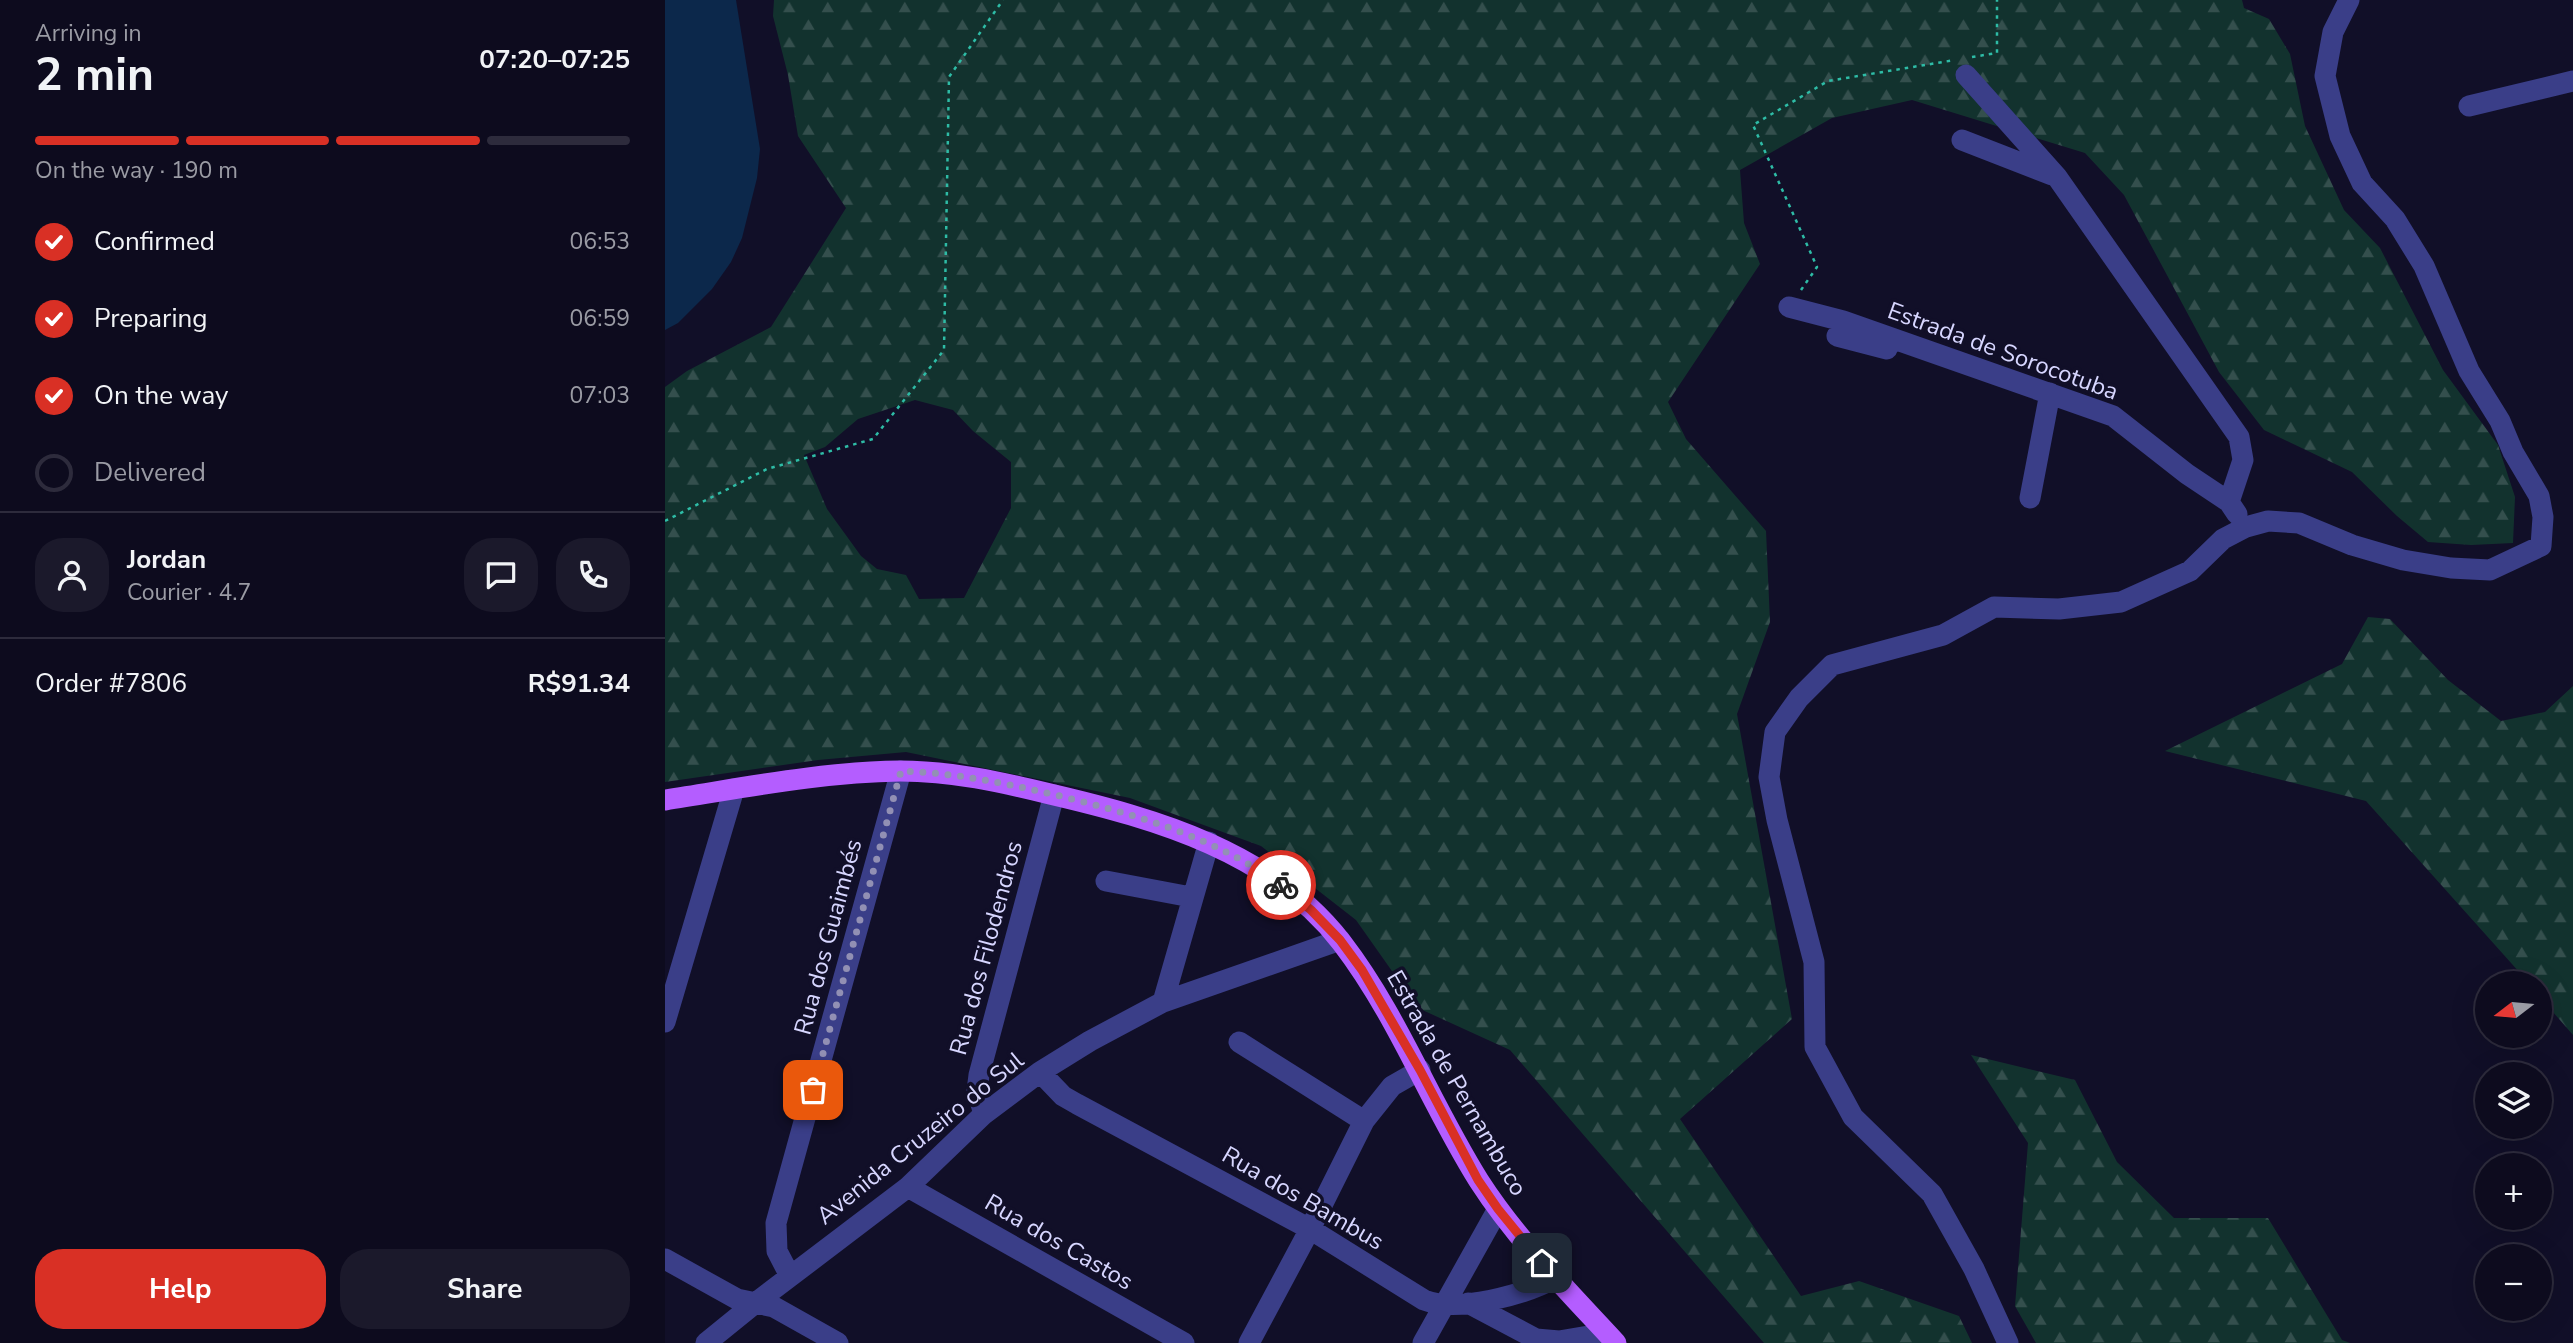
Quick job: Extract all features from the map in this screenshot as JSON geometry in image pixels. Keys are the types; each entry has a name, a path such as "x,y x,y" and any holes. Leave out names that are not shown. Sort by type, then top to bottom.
{"main road":[{"name":"Estrada de Pernambuco","path":"665,800 831,775 901,771 948,773 993,780 1150,820 1209,842 1247,862 1311,910 1340,940 1375,992 1420,1070 1463,1155 1498,1209 1555,1278 1611,1338"}],"street":[{"path":"2008,1343 1974,1269 1932,1194 1853,1117 1815,1047 1814,962 1777,820 1769,776 1775,732 1799,698 1832,665 1943,635 1994,607 2059,608 2121,601 2190,571 2223,539 2246,527 2267,521 2299,523 2353,545 2403,560 2451,568 2490,570 2541,546 2543,517 2539,496 2513,452 2500,421 2469,371 2424,267 2395,219 2362,183 2340,136 2325,76 2333,32 2349,0"},
{"path":"1965,64 2057,177 2239,436 2243,460 2229,502"},
{"path":"2469,106 2573,81"},
{"path":"1962,140 2057,177"},
{"name":"Estrada de Sorocotuba","path":"1790,307 1849,334 2050,393 2113,416 2187,474 2229,502 2246,527"},
{"path":"1849,334 1926,359"},
{"path":"2030,498 2050,393"},
{"name":"Rua dos Guaimbés","path":"790,1276 777,1251 776,1223 901,771"},
{"path":"665,1022 734,789"},
{"name":"Rua dos Filodendros","path":"984,1114 978,1096 979,1075 1054,795"},
{"path":"1163,1002 1209,842"},
{"path":"1107,881 1192,897"},
{"name":"Avenida Cruzeiro do Sul","path":"717,1339 754,1304 908,1186 984,1114 1040,1072 1100,1035 1163,1002 1340,940"},
{"path":"1238,1042 1364,1121"},
{"path":"1248,1343 1310,1230 1364,1121 1392,1087 1420,1070"},
{"name":"Rua dos Bambus","path":"1040,1072 1063,1096 1310,1230 1424,1300 1443,1305 1468,1303 1520,1292 1555,1278"},
{"name":"Rua dos Castos","path":"908,1186 1184,1343"},
{"path":"1423,1343 1498,1209"},
{"path":"665,1259 737,1299 774,1307 838,1343"},
{"path":"1468,1303 1536,1339 1559,1341 1611,1338"}],"path":[{"path":"665,521 767,469 873,439 944,349 949,77 1003,0"},
{"path":"1790,307 1817,267 1753,125 1828,81 1965,64 1997,53 1997,0"}],"green space":[{"path":"774,0 2242,0 2244,8 2269,19 2290,54 2305,126 2344,210 2380,248 2443,370 2498,445 2515,497 2513,543 2471,545 2428,542 2352,472 2264,430 2219,372 2124,195 2085,153 1912,100 1832,118 1740,170 1744,223 1760,264 1668,402 1686,439 1766,531 1770,622 1737,714 1792,1019 1680,1119 1801,1296 1859,1281 1959,1316 1972,1343 1764,1343 1510,1050 1418,1008 1356,920 1261,846 1130,798 906,752 818,760 665,782 665,387 687,371 771,327 846,208 798,136 788,75 773,16","holes":["915,400 953,410 973,431 1011,462 1011,508 964,598 919,599 906,575 877,569 861,556 827,509 804,455 825,447 858,419"]},
{"path":"2368,617 2390,619 2448,680 2501,721 2545,712 2573,686 2573,1035 2552,1011 2552,971 2518,971 2366,801 2165,751 2342,664"},
{"path":"1971,1055 2075,1080 2117,1162 2174,1218 2268,1218 2342,1340 2350,1343 2036,1343 2015,1306 2028,1143"}],"water":[{"path":"665,0 736,0 760,149 757,178 742,238 731,262 712,289 678,323 665,330"}],"way so far":[{"path":"813,1090 901,771 948,773 993,780 1150,820 1209,842 1247,862 1281,885"}],"route":[{"path":"1281,885 1311,910 1340,940 1362,970 1420,1070 1478,1180 1542,1263"}]}
